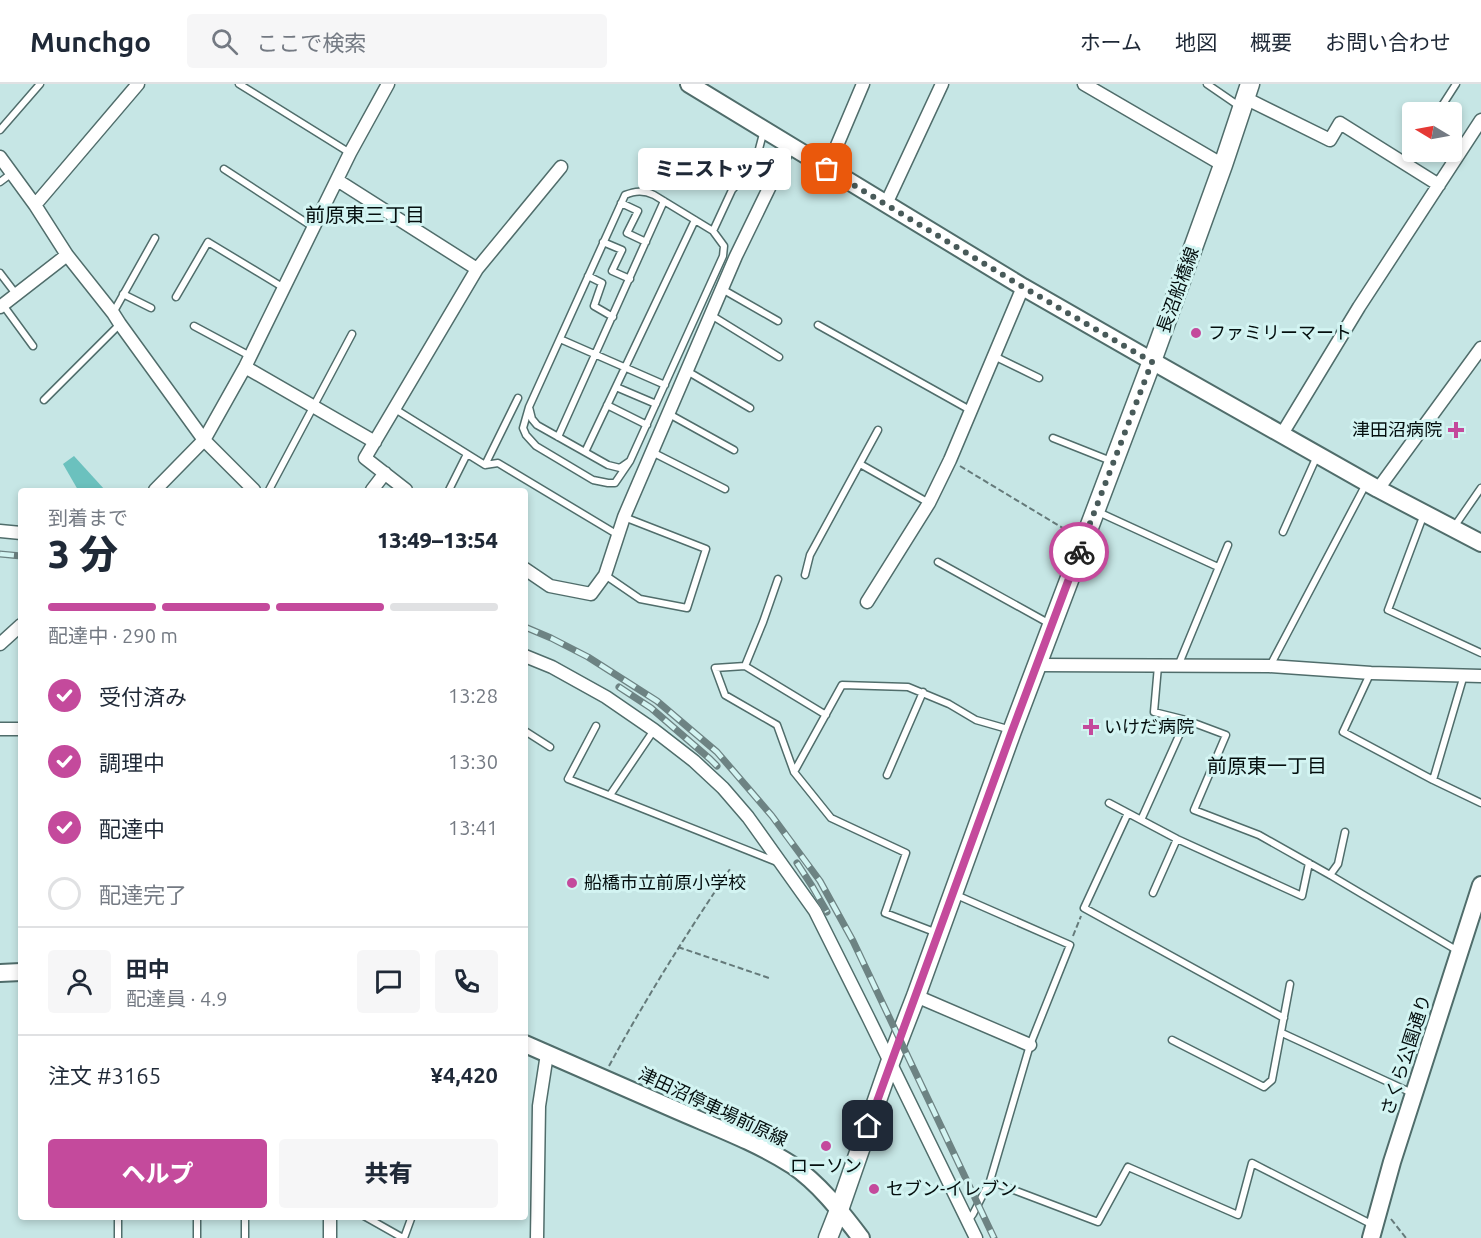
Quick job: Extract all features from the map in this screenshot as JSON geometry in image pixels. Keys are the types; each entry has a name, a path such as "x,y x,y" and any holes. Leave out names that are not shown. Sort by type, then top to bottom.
{"main road":[{"name":"長沼船橋線","path":"828,1238 1012,731 1152,362 1246,97"}],"street":[{"path":"34,205 138,84"},
{"path":"157,488 204,440 248,361 337,180 388,84"},
{"path":"689,84 1023,287 1152,362 1424,514 1481,543"},
{"path":"827,169 863,84"},
{"path":"886,204 942,84"},
{"path":"1084,84 1223,165"},
{"path":"1246,97 1330,140 1340,123 1439,184"},
{"path":"1282,434 1359,307 1481,120"},
{"path":"528,571 550,586 591,594 605,575 624,517 722,289 790,146"},
{"path":"0,157 67,255 204,440 252,488"},
{"path":"404,488 365,458 477,269 561,167"},
{"path":"337,180 477,269"},
{"path":"2,306 67,255"},
{"path":"867,602 929,503 950,460 1023,287"},
{"path":"1373,485 1481,348"},
{"path":"248,361 313,406 375,442"},
{"path":"374,488 385,473"},
{"path":"0,531 18,533"},
{"path":"0,644 18,628"},
{"path":"528,657 552,667 606,697 654,730 694,761 723,788 748,817 815,911 976,1238"},
{"path":"1038,665 1269,666 1371,673 1481,676"},
{"path":"0,729 18,729"},
{"name":"さくら公園通り","path":"1373,1232 1392,1162 1481,885"},
{"path":"0,973 18,972"},
{"path":"916,996 1030,1045"},
{"name":"津田沼停車場前原線","path":"528,1045 770,1152 813,1182 861,1238"},
{"path":"537,1238 539,1106 547,1054"},
{"path":"330,1220 330,1238"}],"lane":[{"path":"0,130 39,84"},
{"path":"239,84 351,153"},
{"path":"1207,84 1246,97"},
{"path":"1444,102 1456,84"},
{"path":"714,231 732,190 755,164 764,129"},
{"path":"224,169 314,228"},
{"path":"0,182 12,173"},
{"path":"634,191 646,191 696,220 714,231 724,246 723,256 630,461 615,483 593,480 536,446 526,435 523,428 524,419 625,195 634,191"},
{"path":"558,437 664,201"},
{"path":"621,203 638,211 627,232 646,242"},
{"path":"585,452 696,220"},
{"path":"112,313 155,238"},
{"path":"176,297 208,242 284,288"},
{"path":"603,242 622,250 612,271 630,279"},
{"path":"0,273 16,295"},
{"path":"588,276 602,283 594,306 613,317"},
{"path":"722,289 778,321"},
{"path":"123,294 151,308"},
{"path":"2,306 33,346"},
{"path":"711,315 779,357"},
{"path":"44,400 120,324"},
{"path":"818,325 970,410"},
{"path":"194,326 248,361"},
{"path":"270,488 352,334"},
{"path":"560,339 665,386"},
{"path":"993,356 1039,378"},
{"path":"687,371 750,408"},
{"path":"616,387 656,404"},
{"path":"485,465 518,398"},
{"path":"607,405 647,425"},
{"path":"529,407 532,419 537,425 608,465 620,468 630,461"},
{"path":"395,409 485,465 498,463 618,535"},
{"path":"669,414 734,450"},
{"path":"805,575 810,555 878,430"},
{"path":"1053,438 1113,462"},
{"path":"652,452 725,489"},
{"path":"450,488 467,454"},
{"path":"1283,532 1318,454"},
{"path":"860,464 929,503"},
{"path":"1269,666 1373,485"},
{"path":"1453,528 1481,488"},
{"path":"1095,510 1218,567"},
{"path":"1424,514 1388,610 1481,653"},
{"path":"605,575 640,599 687,608 705,549 624,517"},
{"path":"1178,666 1228,545"},
{"path":"938,562 1052,625"},
{"path":"745,666 778,579"},
{"path":"826,715 745,666 715,668 725,695 777,724 794,772 831,818 906,854 885,913 938,934"},
{"path":"1158,666 1154,712 1186,720 1226,735 1194,810 1258,835 1330,874 1459,952"},
{"path":"1371,673 1343,732 1481,803"},
{"path":"1433,780 1464,675"},
{"path":"794,772 842,685 908,687 949,704 976,720 1012,731"},
{"path":"887,775 923,692"},
{"path":"1141,820 1186,720"},
{"path":"596,726 568,778 782,864"},
{"path":"610,795 654,730"},
{"path":"528,733 550,747"},
{"path":"1109,803 1177,839 1302,896 1309,863"},
{"path":"1128,813 1084,908 1284,1018"},
{"path":"1330,874 1338,864 1345,831"},
{"path":"1153,893 1177,839"},
{"path":"953,894 1070,945 1030,1045 990,1181 967,1222"},
{"path":"1172,1040 1264,1087 1272,1080 1290,984"},
{"path":"1282,1033 1414,1094"},
{"path":"990,1181 1098,1222 1128,1167 1238,1215 1252,1163 1373,1232"},
{"path":"118,1220 118,1238"},
{"path":"196,1238 197,1220"},
{"path":"245,1220 245,1238"},
{"path":"371,1220 404,1238 411,1220"}],"path":[{"path":"950,460 1084,540"},
{"path":"602,1078 678,947 730,869"},
{"path":"1070,945 1084,908"},
{"path":"678,947 769,978"},
{"path":"1391,1218 1406,1238"}],"shaded area":[{"path":"74,456 103,488 77,488 63,464"}],"railway":[{"path":"0,554 18,556"},
{"path":"528,628 588,657 657,701 717,752 772,816 820,881 853,941 994,1238"},
{"path":"619,687 651,708 717,766"},
{"path":"797,863 827,912"}],"way so far":[{"path":"827,169 1152,362 1079,552"}],"place":[{"name":"ミニストップ","path":"827,169"},
{"name":"ファミリーマート","path":"1196,333"},
{"name":"津田沼病院","path":"1456,430"},
{"name":"いけだ病院","path":"1091,727"},
{"name":"船橋市立前原小学校","path":"572,883"},
{"name":"ローソン","path":"826,1146"},
{"name":"セブン-イレブン","path":"874,1189"}],"district":[{"name":"前原東三丁目","path":"365,215"},
{"name":"前原東一丁目","path":"1267,766"}],"route":[{"path":"868,1126 1079,552"}]}
